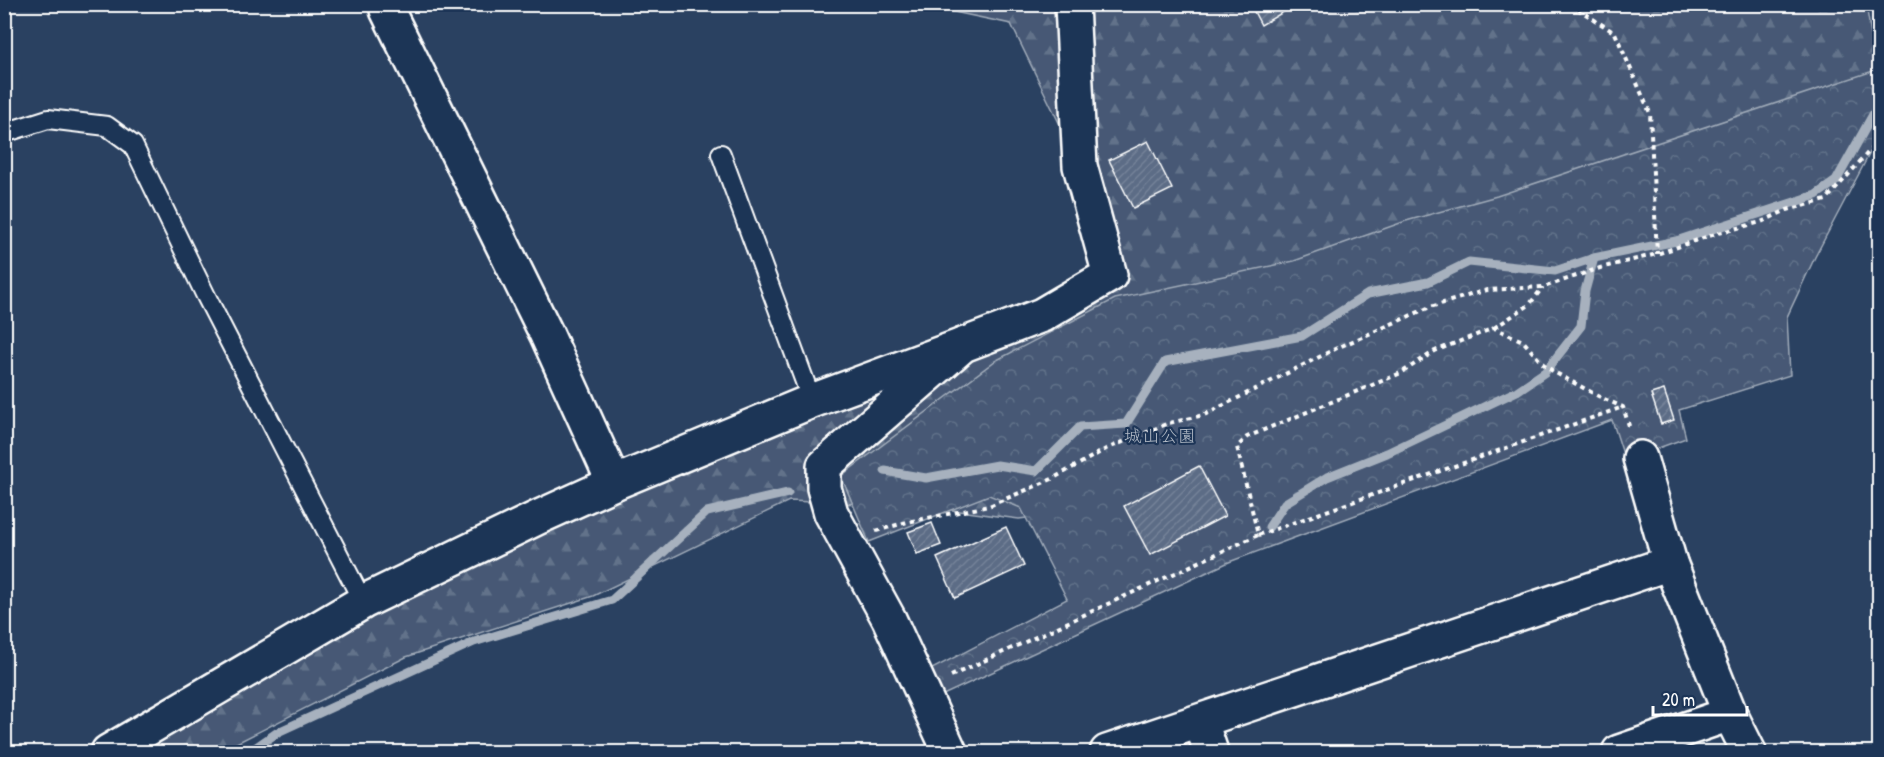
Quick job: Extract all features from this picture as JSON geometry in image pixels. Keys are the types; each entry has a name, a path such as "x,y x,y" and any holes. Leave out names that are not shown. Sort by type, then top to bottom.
{"street":[{"path":"108,753 363,602 539,517 614,483 812,401 1042,315 1110,275 1080,166 1072,4"},
{"path":"392,7 614,483"},
{"path":"950,753 889,619 831,513 824,488 824,466 963,345"},
{"path":"1640,458 1670,563 1730,714 1749,753"},
{"path":"1107,753 1670,563"},
{"path":"1619,753 1730,714"},
{"path":"1201,722 1211,753"}],"lane":[{"path":"4,133 48,119 107,126 133,145 206,296 363,602"},
{"path":"722,154 812,401"}],"path":[{"path":"1570,4 1615,33 1650,113 1657,254"},
{"path":"845,541 907,522 989,506 1052,479 1106,449 1169,423 1204,415 1337,348 1430,307 1487,290 1544,286 1600,268 1657,254 1715,234 1761,222 1787,210 1826,200 1880,139"},
{"path":"1258,535 1237,447 1247,437 1401,373 1435,351 1494,328 1529,305 1544,286"},
{"path":"1494,328 1524,341 1542,363 1554,372 1623,407 1640,458"},
{"path":"921,690 1258,535 1623,407"}],"green space":[{"path":"921,5 1866,5 1878,76 1075,512 1019,519 930,507 789,501 593,596 406,657 219,752 81,752 363,602 1109,275 1080,166 1011,24"},
{"name":"城山公園","path":"1879,69 1879,146 1872,149 1815,257 1787,317 1790,375 1679,410 1686,438 1625,460 1612,420 1229,562 941,696 928,671 1067,599 1021,508 989,495 869,542 841,476 995,361 1115,299 1294,261 1406,221 1497,196"}],"building":[{"path":"1250,4 1297,4 1261,25"},
{"path":"1148,141 1172,189 1133,208 1109,160"},
{"path":"1664,390 1674,420 1661,424 1651,394"},
{"path":"1199,466 1225,516 1150,555 1124,506"},
{"path":"932,523 941,545 917,554 908,532"},
{"path":"1006,527 1024,566 955,598 937,558"}],"waterway":[{"path":"885,471 926,478 997,465 1036,471 1080,427 1126,424 1165,362 1302,336 1368,294 1428,282 1469,262 1555,271 1594,258 1676,241 1816,195 1836,181 1880,102"},
{"path":"1269,527 1285,503 1327,477 1387,453 1517,391 1545,372 1581,326 1585,291 1594,258"},
{"path":"249,752 278,732 474,642 612,600 707,512 788,493"}]}
